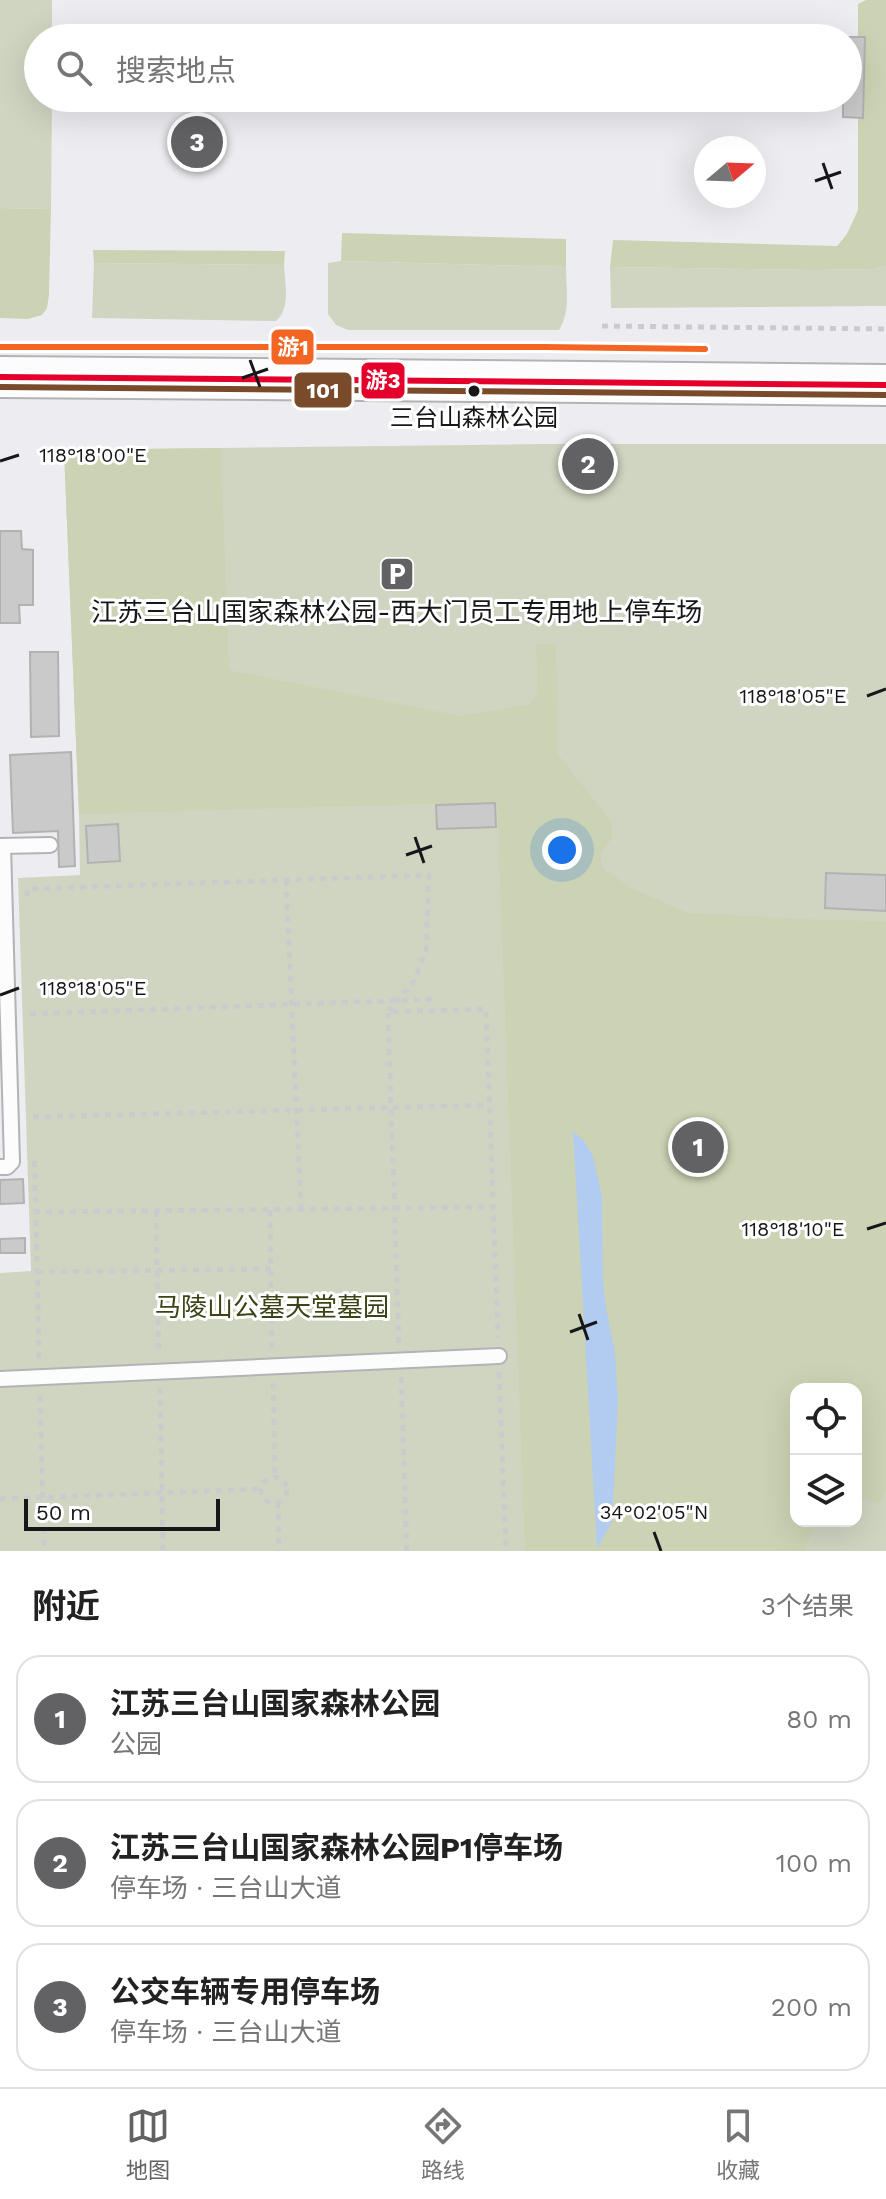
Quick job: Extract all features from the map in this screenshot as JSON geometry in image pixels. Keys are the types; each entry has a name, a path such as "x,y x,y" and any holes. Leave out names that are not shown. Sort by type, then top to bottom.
{"main road":[{"path":"0,357 544,357 886,361"},
{"path":"0,377 886,385"}],"lane":[{"path":"0,1167 7,1167 12,1162 2,846 50,845"},
{"path":"0,1379 499,1356"}],"path":[{"path":"602,326 886,329"},
{"path":"501,621 603,620"},
{"path":"27,905 27,889 429,875 426,951 414,981 388,1012 407,1551"},
{"path":"286,880 301,1209"},
{"path":"30,1029 30,1014 437,999"},
{"path":"388,1012 486,1009 506,1551"},
{"path":"32,1103 33,1117 489,1105"},
{"path":"34,1149 44,1551"},
{"path":"36,1212 493,1207"},
{"path":"270,1210 275,1477"},
{"path":"37,1272 271,1269"},
{"path":"261,1489 266,1479 275,1477 282,1479 287,1486 287,1494 278,1502 279,1551"},
{"path":"0,1499 261,1489"},
{"path":"261,1489 266,1499 278,1502"}],"green space":[{"path":"0,0 52,0 52,24 24,24 24,112 52,112 51,209 0,208"},
{"path":"866,0 886,0 886,266 815,270 610,267 613,240 837,246 847,234 858,210 862,24 858,24 858,4"},
{"path":"0,208 51,209 49,295 47,308 42,315 28,319 0,318"},
{"path":"342,233 566,239 566,267 341,261"},
{"path":"93,250 285,251 284,265 94,263"},
{"path":"94,263 284,265 284,309 276,321 92,318"},
{"path":"328,263 566,267 567,299 563,323 559,330 348,330 336,325 328,314"},
{"path":"886,266 886,306 611,308 610,267 815,270"},
{"name":"马陵山公墓天堂墓园","path":"543,444 886,444 886,1551 0,1551 0,1273 31,1271 18,878 80,875 64,450"},
{"path":"221,448 229,670 461,716 530,704 538,693 536,644 556,644 558,754 612,823 612,838 601,854 602,867 631,888 688,913 886,921 886,1489 879,1504 862,1499 862,1383 790,1383 790,1527 814,1527 804,1551 525,1551 497,802 79,814 64,450"}],"water":[{"path":"573,1131 593,1156 602,1196 603,1280 615,1352 618,1402 612,1522 597,1548"}],"building":[{"path":"862,37 865,37 863,118 843,117 843,112 862,112"},
{"path":"0,531 21,531 22,549 33,550 33,605 19,605 20,623 0,623"},
{"path":"30,652 58,652 59,736 31,737"},
{"path":"71,752 75,866 59,867 58,831 13,833 10,755"},
{"path":"495,803 496,827 437,829 436,805"},
{"path":"118,824 120,861 88,863 86,826"},
{"path":"826,873 886,875 886,911 825,908"},
{"path":"23,1179 24,1203 0,1204 0,1180"},
{"path":"25,1238 25,1253 0,1253 0,1239"}],"transit line":[{"name":"游1","path":"0,347 705,349"},
{"name":"游3","path":"0,377 886,385"},
{"name":"101","path":"0,387 886,395"}],"place":[{"name":"公交车辆专用停车场","path":"197,142"},
{"name":"三台山森林公园","path":"474,391"},
{"name":"江苏三台山国家森林公园P1停车场","path":"588,464"},
{"name":"江苏三台山国家森林公园-西大门员工专用地上停车场","path":"397,574"},
{"name":"江苏三台山国家森林公园","path":"698,1147"}]}
